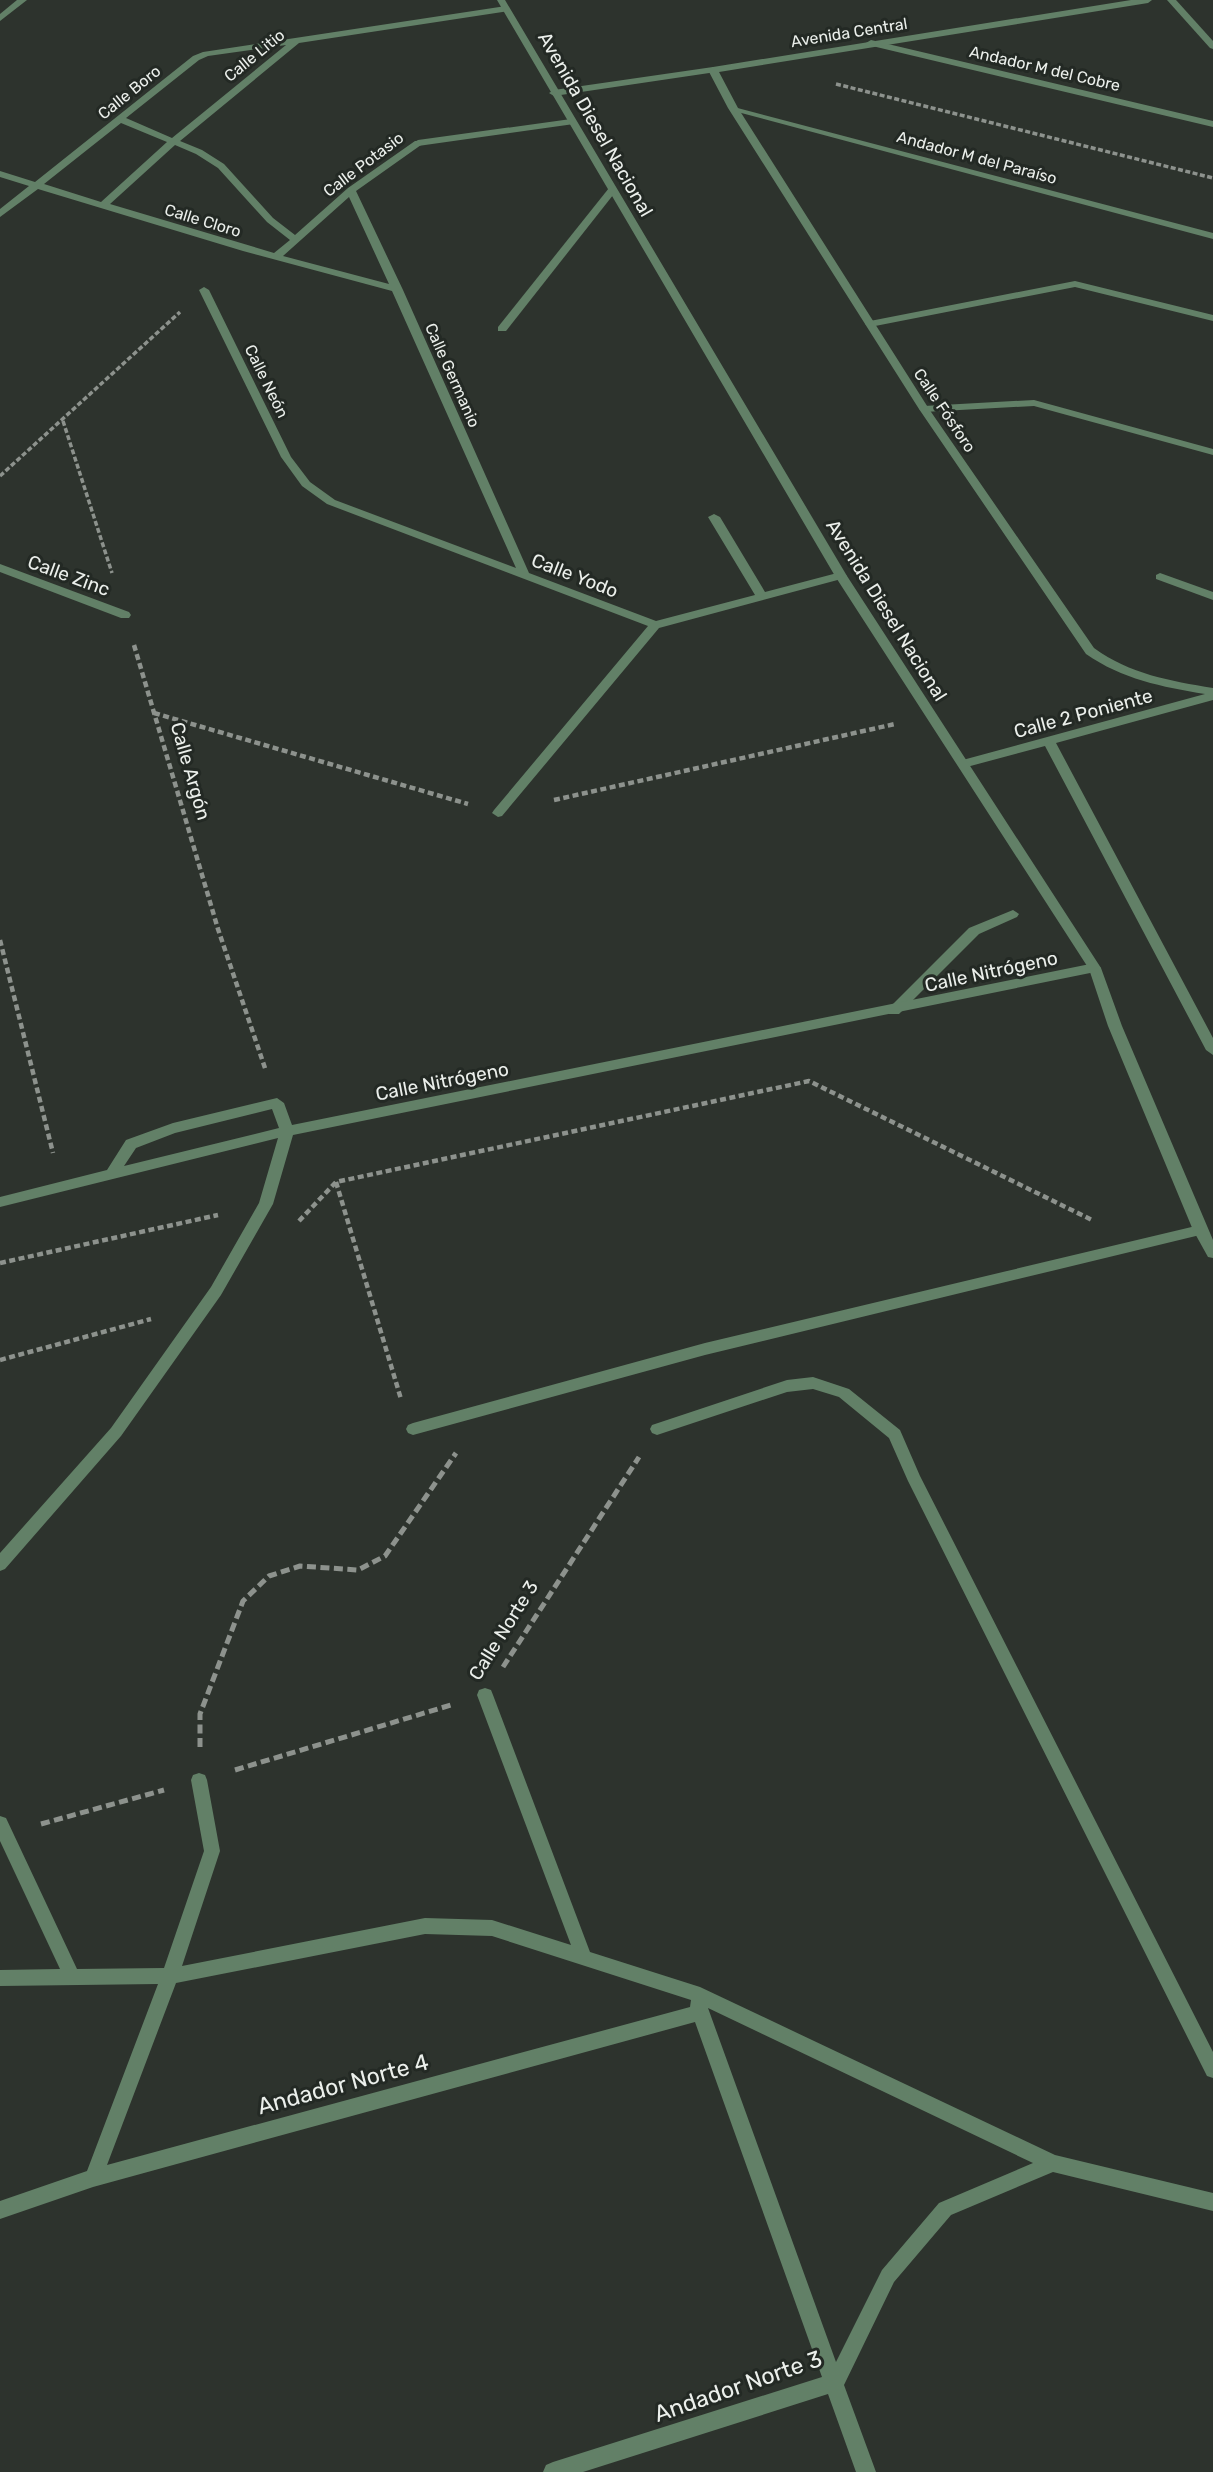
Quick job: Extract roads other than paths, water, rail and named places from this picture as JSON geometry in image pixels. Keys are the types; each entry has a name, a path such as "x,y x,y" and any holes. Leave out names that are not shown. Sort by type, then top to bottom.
{"street":[{"path":"0,18 23,0"},
{"name":"Avenida Central","path":"554,93 1148,0"},
{"path":"1171,0 1213,46"},
{"name":"Calle Litio","path":"102,206 174,141 298,39 504,4"},
{"name":"Avenida Diesel Nacional","path":"504,4 571,122 841,576 1096,968 1115,1026 1200,1230 1213,1253"},
{"name":"Calle Boro","path":"0,214 196,58 219,51 298,39"},
{"name":"Andador M del Cobre","path":"871,44 1213,124"},
{"name":"Calle Fósforo","path":"713,70 733,108 925,409 1090,651 1109,666 1147,680 1213,694"},
{"name":"Andador M del Paraíso","path":"733,108 1213,236"},
{"path":"120,119 199,152 220,166 270,220 295,239"},
{"name":"Calle Potasio","path":"276,257 351,190 418,142 571,122"},
{"name":"Calle Cloro","path":"0,174 276,257 398,290"},
{"name":"Calle Germanio","path":"351,190 524,573"},
{"path":"502,329 612,190"},
{"path":"870,324 1075,284 1213,318"},
{"name":"Calle Neón","path":"204,290 286,457 306,484"},
{"path":"925,409 1034,403 1213,452"},
{"name":"Calle Yodo","path":"306,484 331,502 372,520 524,573 655,625"},
{"path":"714,517 762,597"},
{"name":"Calle Zinc","path":"0,568 125,615"},
{"path":"498,813 655,625 841,576"},
{"path":"1160,577 1213,596"},
{"name":"Calle 2 Poniente","path":"963,764 1213,694"},
{"path":"1049,741 1213,1050"},
{"name":"Calle Nitrógeno","path":"894,1011 974,931 1013,914"},
{"name":"Calle Nitrógeno","path":"0,1202 287,1131 894,1011 1096,968"},
{"path":"0,1564 116,1432 216,1291 265,1204 287,1131 276,1103 173,1128 131,1144 111,1175"},
{"path":"413,1429 488,1406 705,1349 1200,1230"},
{"path":"657,1429 787,1386 813,1383 844,1393 895,1434 913,1477 1213,2070"},
{"name":"Calle Norte 3","path":"485,1695 584,1958"},
{"path":"93,2178 170,1976 212,1851 199,1780"},
{"path":"1,1829 72,1977"},
{"path":"0,1978 170,1976 425,1926 492,1928 694,1993 1053,2163 1213,2202"},
{"path":"694,1993 836,2382 866,2472"},
{"name":"Andador Norte 4","path":"0,2210 93,2178 701,2012"},
{"name":"Andador Norte 3","path":"553,2472 836,2382 888,2276 945,2209 1053,2163"}]}
